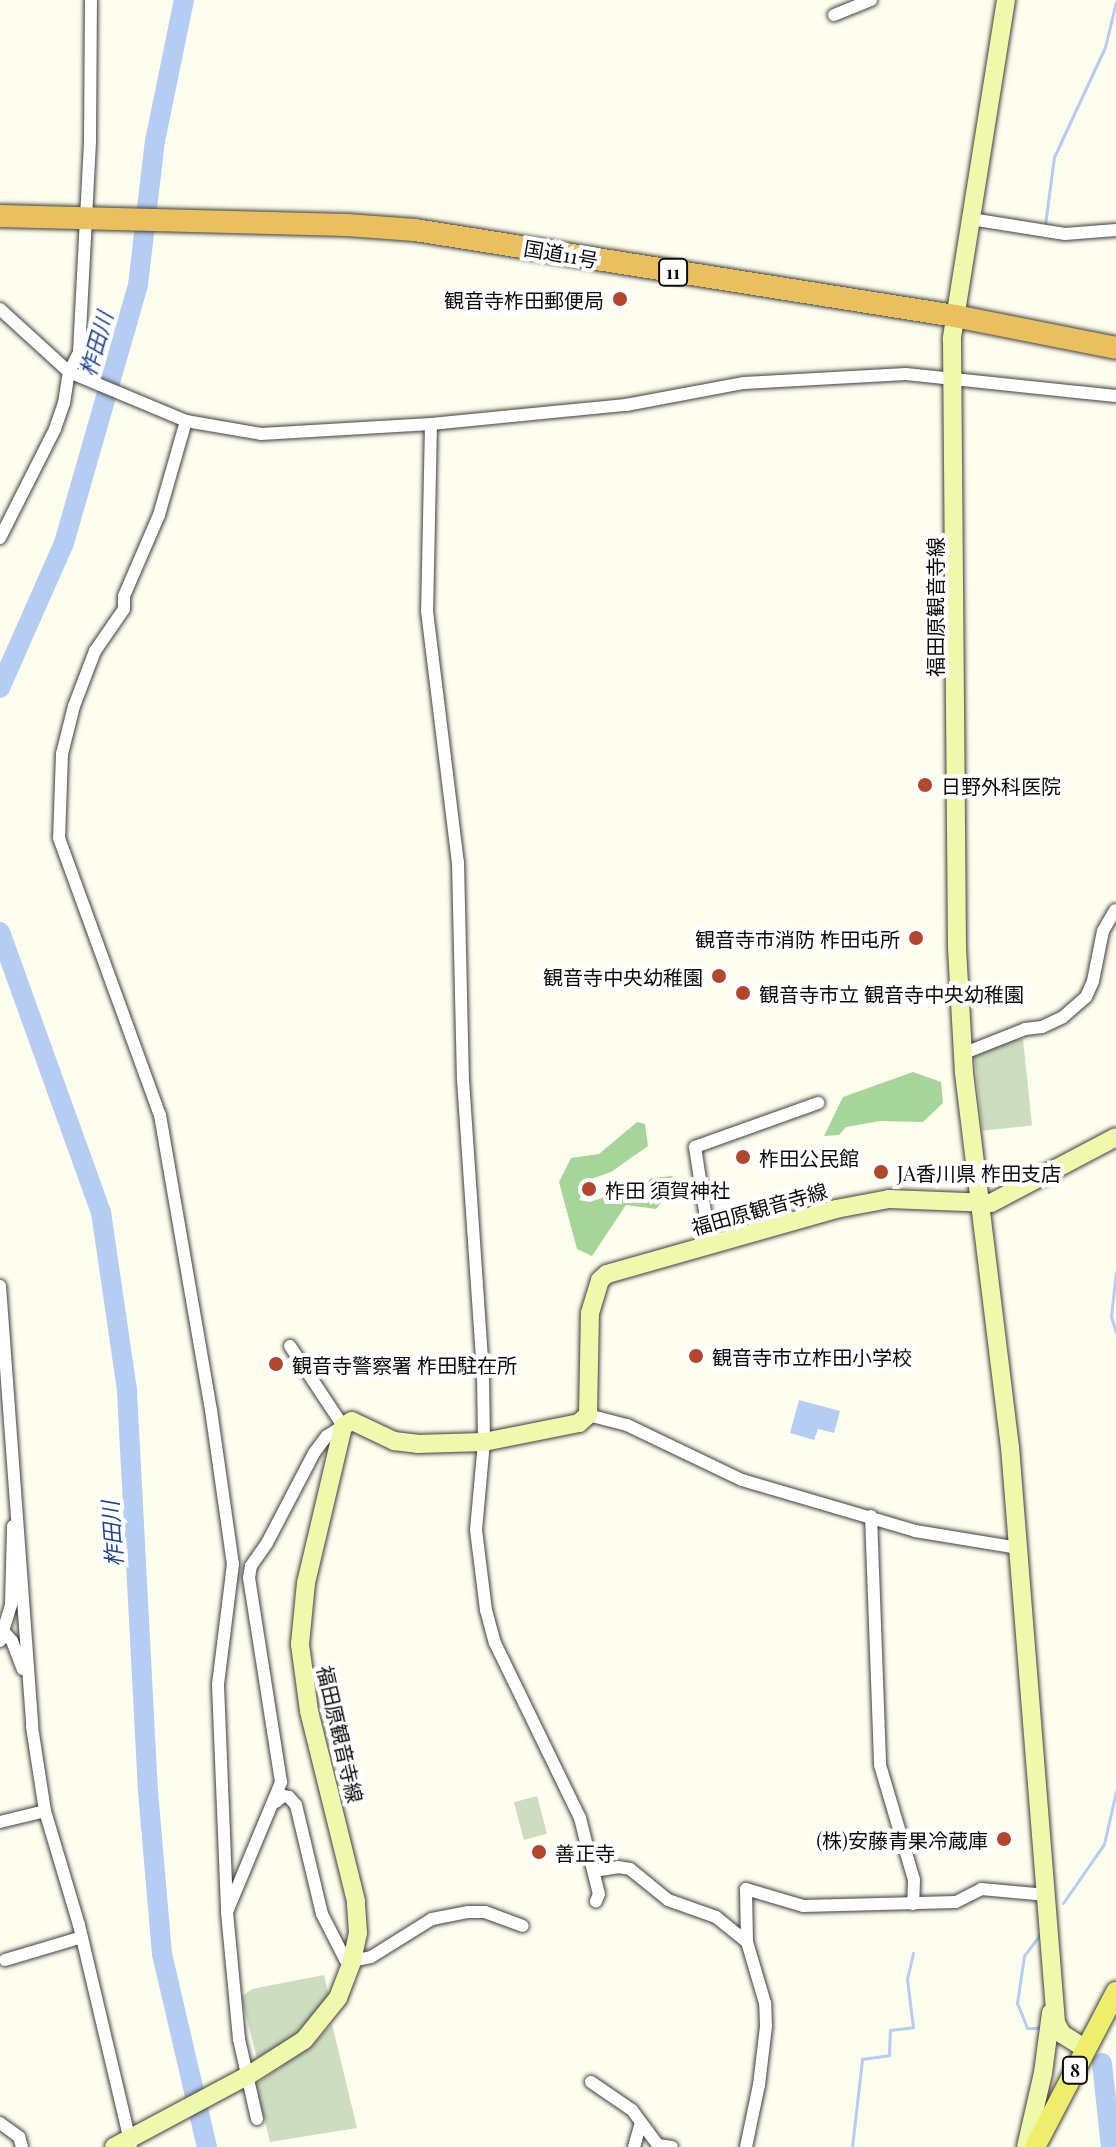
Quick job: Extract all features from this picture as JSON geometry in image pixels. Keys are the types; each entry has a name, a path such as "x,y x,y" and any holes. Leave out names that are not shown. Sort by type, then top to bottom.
{"highway":[{"name":"国道11号","path":"0,216 415,230 955,316 1116,348"}],"main road":[{"name":"福田原観音寺線","path":"588,1415 590,1313 600,1280 617,1269 818,1213 889,1199 979,1204 962,1054 957,948 951,376 955,316 1006,0"},
{"path":"1086,2049 1062,2034 1056,2023 1019,1548 979,1204 991,1203 1053,1173 1116,1137"},
{"path":"343,1426 352,1421 394,1441 417,1444 484,1442 579,1423 588,1415"},
{"name":"福田原観音寺線","path":"125,2144 249,2075 304,2040 322,2022 338,1998 352,1961 358,1933 356,1901 309,1711 300,1644 306,1583 343,1426"},
{"path":"1026,2147 1043,2073 1054,1986"},
{"name":"8","path":"1035,2147 1116,1992"}],"street":[{"path":"0,538 55,429 64,403 69,372 79,352 91,0"},
{"path":"834,15 871,0"},
{"path":"971,219 1065,234 1116,230"},
{"path":"0,309 69,372 186,421 261,434 431,424 626,405 744,383 906,374 951,376 1116,396"},
{"path":"186,421 159,515 124,596 124,609 95,651 74,706 62,754 59,838 160,1115 211,1410 233,1564 218,1685 227,1912 233,2001 257,2119"},
{"path":"431,424 427,611 458,862 463,1080 477,1266 484,1442 476,1530 486,1610 495,1643 580,1818 599,1894 596,1901"},
{"path":"962,1054 1015,1032 1042,1027 1063,1017 1086,997 1093,981 1103,931 1115,910"},
{"path":"710,1244 695,1147 818,1103"},
{"path":"0,1286 3,1394 17,1511 27,1679 45,1811 82,1937 125,2144"},
{"path":"227,1912 248,1854 276,1802 281,1782 249,1578 251,1566 267,1543 314,1453 327,1436 343,1426 290,1346"},
{"path":"588,1415 627,1425 742,1480 915,1531 1019,1548"},
{"path":"17,1511 10,1537 11,1604 2,1637 12,1641 27,1679"},
{"path":"871,1516 880,1765 914,1880 913,1904"},
{"path":"233,1564 251,1566"},
{"path":"276,1802 283,1796 289,1797 296,1805 322,1914 345,1959 352,1961 390,1948 432,1919 485,1912 523,1926"},
{"path":"0,1822 45,1811"},
{"path":"594,1871 618,1867 630,1869 668,1900 716,1917 747,1942"},
{"path":"746,2147 759,2085 766,2026 765,2003 747,1942 746,1889 803,1906 956,1902 981,1889 1047,1895"},
{"path":"5,1960 82,1937"},
{"path":"591,2082 632,2110 658,2145 672,2147"},
{"path":"0,2123 19,2137 22,2147"},
{"path":"634,2147 641,2123"}],"green space":[{"path":"1023,1039 1032,1126 982,1131 973,1044"},
{"path":"913,1072 941,1082 943,1103 923,1122 880,1121 846,1127 839,1135 824,1136 843,1097"},
{"path":"637,1122 645,1124 648,1146 611,1172 591,1179 579,1200 590,1202 619,1192 633,1198 651,1178 673,1176 670,1192 656,1209 626,1205 592,1256 577,1249 559,1182 571,1158 599,1154"},
{"path":"537,1796 547,1834 524,1840 514,1802"},
{"path":"324,1975 329,1996 291,2038 257,2058 241,1997 252,1989"},
{"path":"332,2024 357,2128 270,2142 256,2084 312,2046"}],"water":[{"path":"799,1400 840,1411 834,1433 818,1429 814,1440 790,1433"}],"waterway":[{"name":"柞田川","path":"0,688 64,543 138,285 155,141 184,0"},
{"path":"1045,225 1054,157 1105,47 1116,2"},
{"name":"柞田川","path":"0,932 101,1212 127,1391 148,1791 162,1954 207,2147"},
{"path":"1116,1272 1111,1316 1116,1332"},
{"path":"1063,1903 1104,1844 1116,1791"},
{"path":"1042,1932 1024,1956 1017,2003 1027,2028 1043,2028"},
{"path":"852,2147 862,2059 889,2055 890,2030 913,2027 907,1979 913,1953"},
{"path":"1102,2063 1111,2147"}],"place":[{"name":"観音寺柞田郵便局","path":"620,299"},
{"name":"日野外科医院","path":"925,785"},
{"name":"観音寺市消防 柞田屯所","path":"916,938"},
{"name":"観音寺中央幼稚園","path":"719,976"},
{"name":"観音寺市立 観音寺中央幼稚園","path":"743,993"},
{"name":"柞田公民館","path":"743,1157"},
{"name":"JA香川県 柞田支店","path":"881,1172"},
{"name":"柞田 須賀神社","path":"589,1189"},
{"name":"観音寺市立柞田小学校","path":"696,1356"},
{"name":"観音寺警察署 柞田駐在所","path":"276,1364"},
{"name":"(株)安藤青果冷蔵庫","path":"1004,1839"},
{"name":"善正寺","path":"539,1852"}]}
